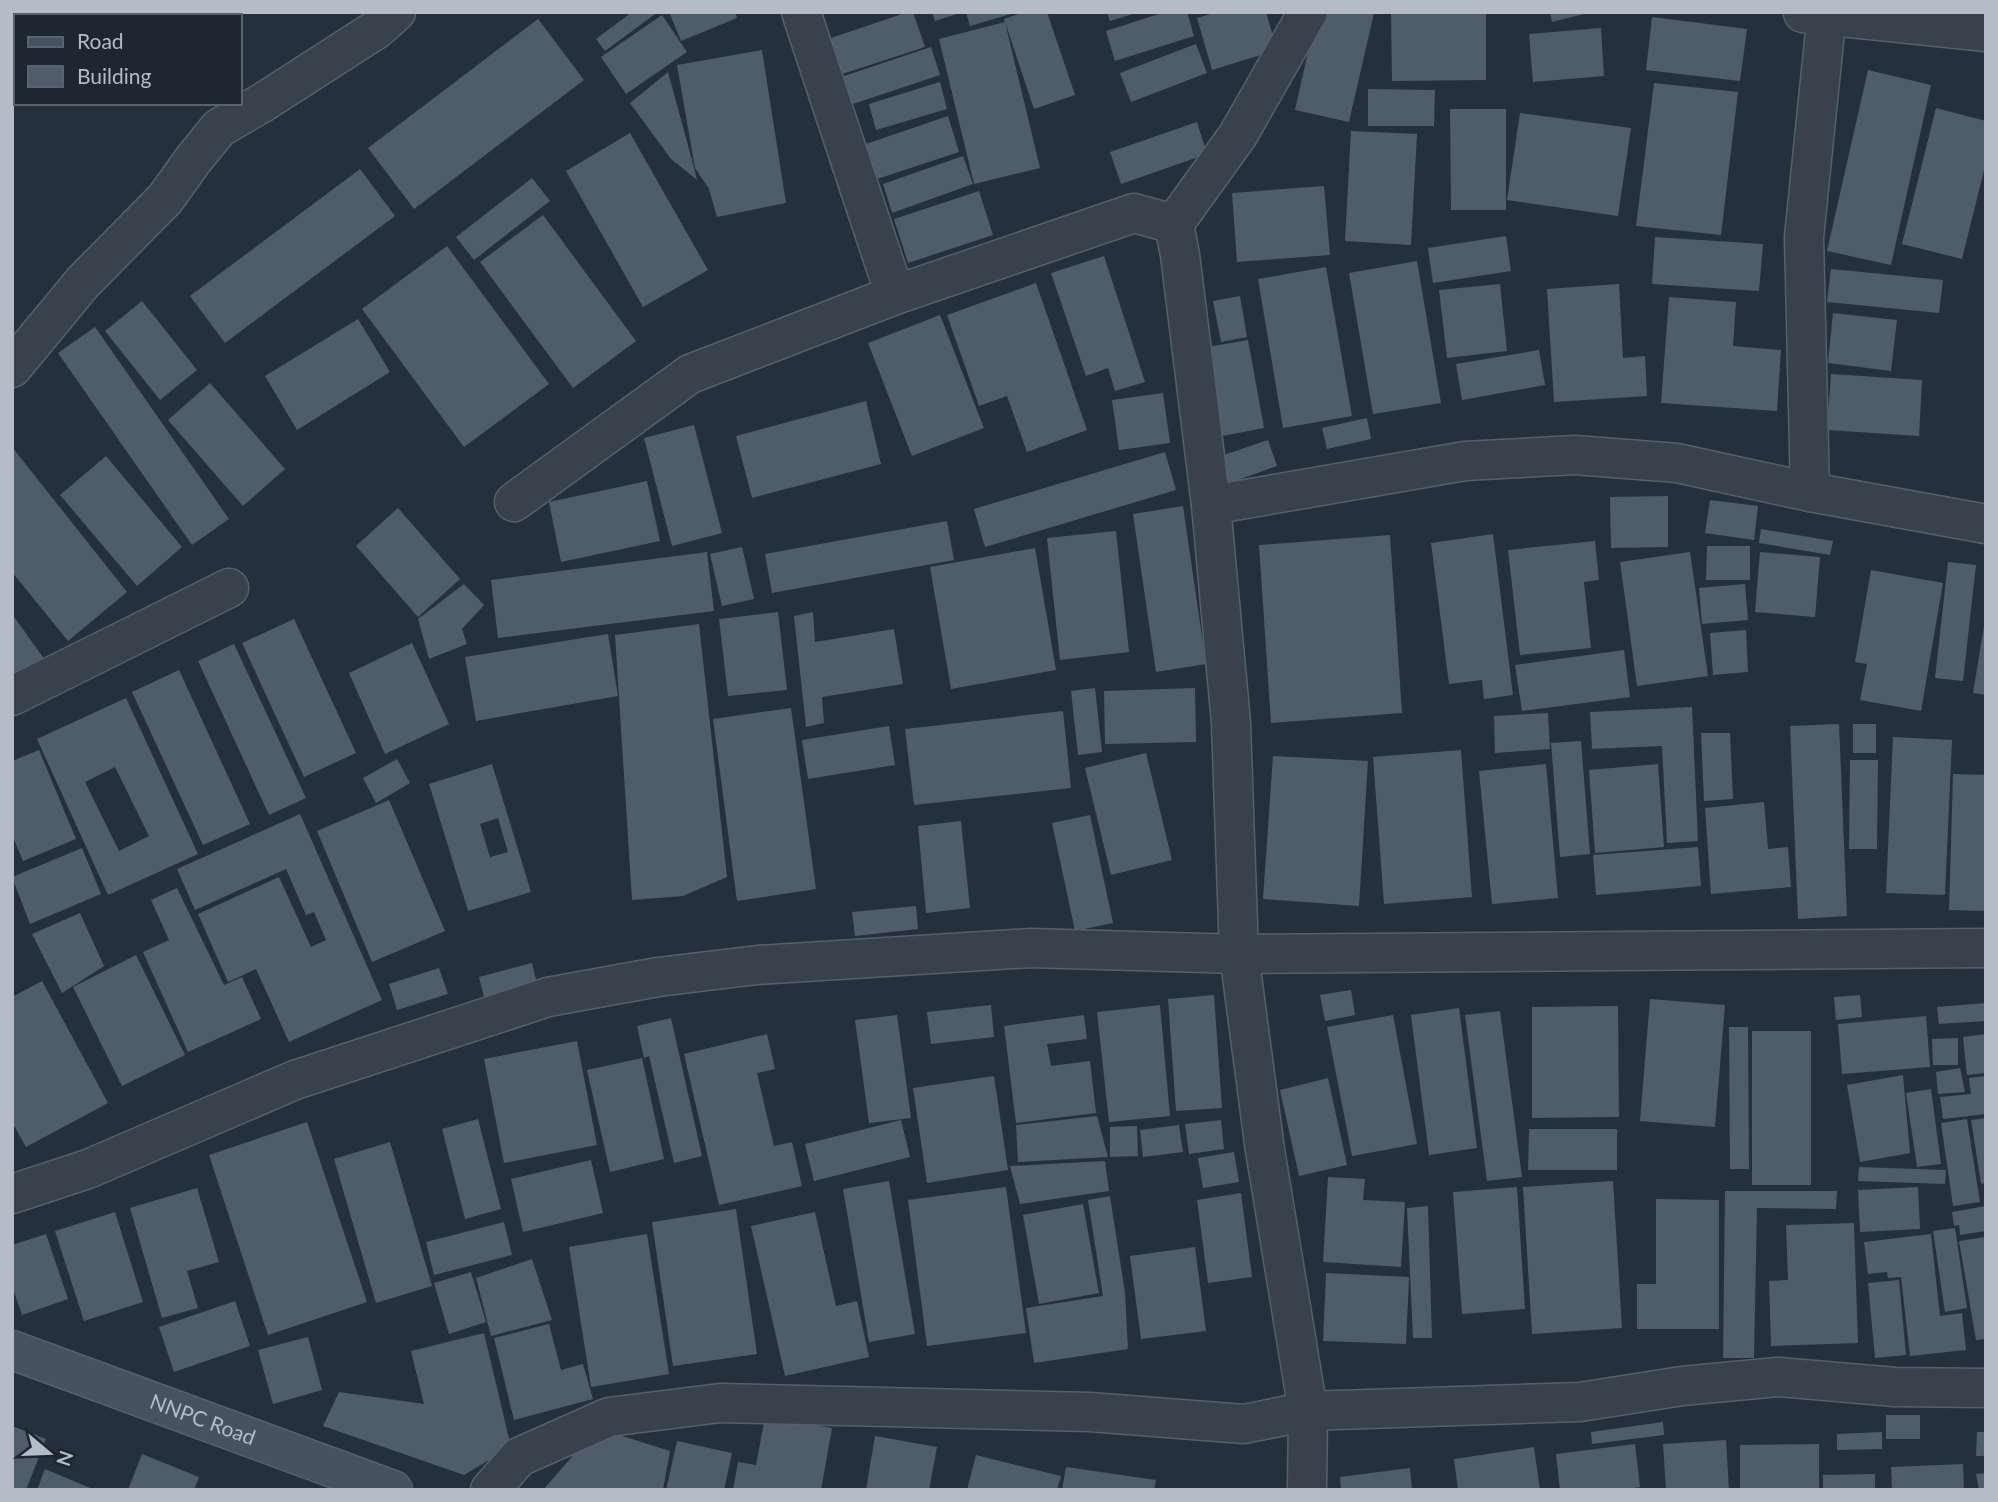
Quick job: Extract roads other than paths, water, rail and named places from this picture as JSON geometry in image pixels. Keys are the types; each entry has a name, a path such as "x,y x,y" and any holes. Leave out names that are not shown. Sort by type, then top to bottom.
{"street":[{"path":"12,368 83,282 165,199 219,128 377,29 396,12"},
{"path":"801,12 895,295"},
{"path":"1307,1490 1308,1411 1265,1150 1239,954 1231,723 1211,505 1174,224 1238,135 1308,12"},
{"path":"1810,492 1804,237 1819,14 1986,32"},
{"path":"514,502 690,374 895,295 1135,213 1174,224"},
{"path":"1211,505 1465,461 1575,455 1676,463 1810,492 1986,524"},
{"path":"12,696 229,588"},
{"path":"12,1194 88,1169 295,1080 548,998 658,977 757,965 899,954 1031,948 1239,954 1986,948"},
{"name":"NNPC Road","path":"12,1350 393,1490"},
{"path":"490,1490 519,1457 609,1417 720,1403 1090,1412 1244,1424 1308,1411 1580,1402 1682,1386 1778,1377 1895,1387 1986,1388"}]}
